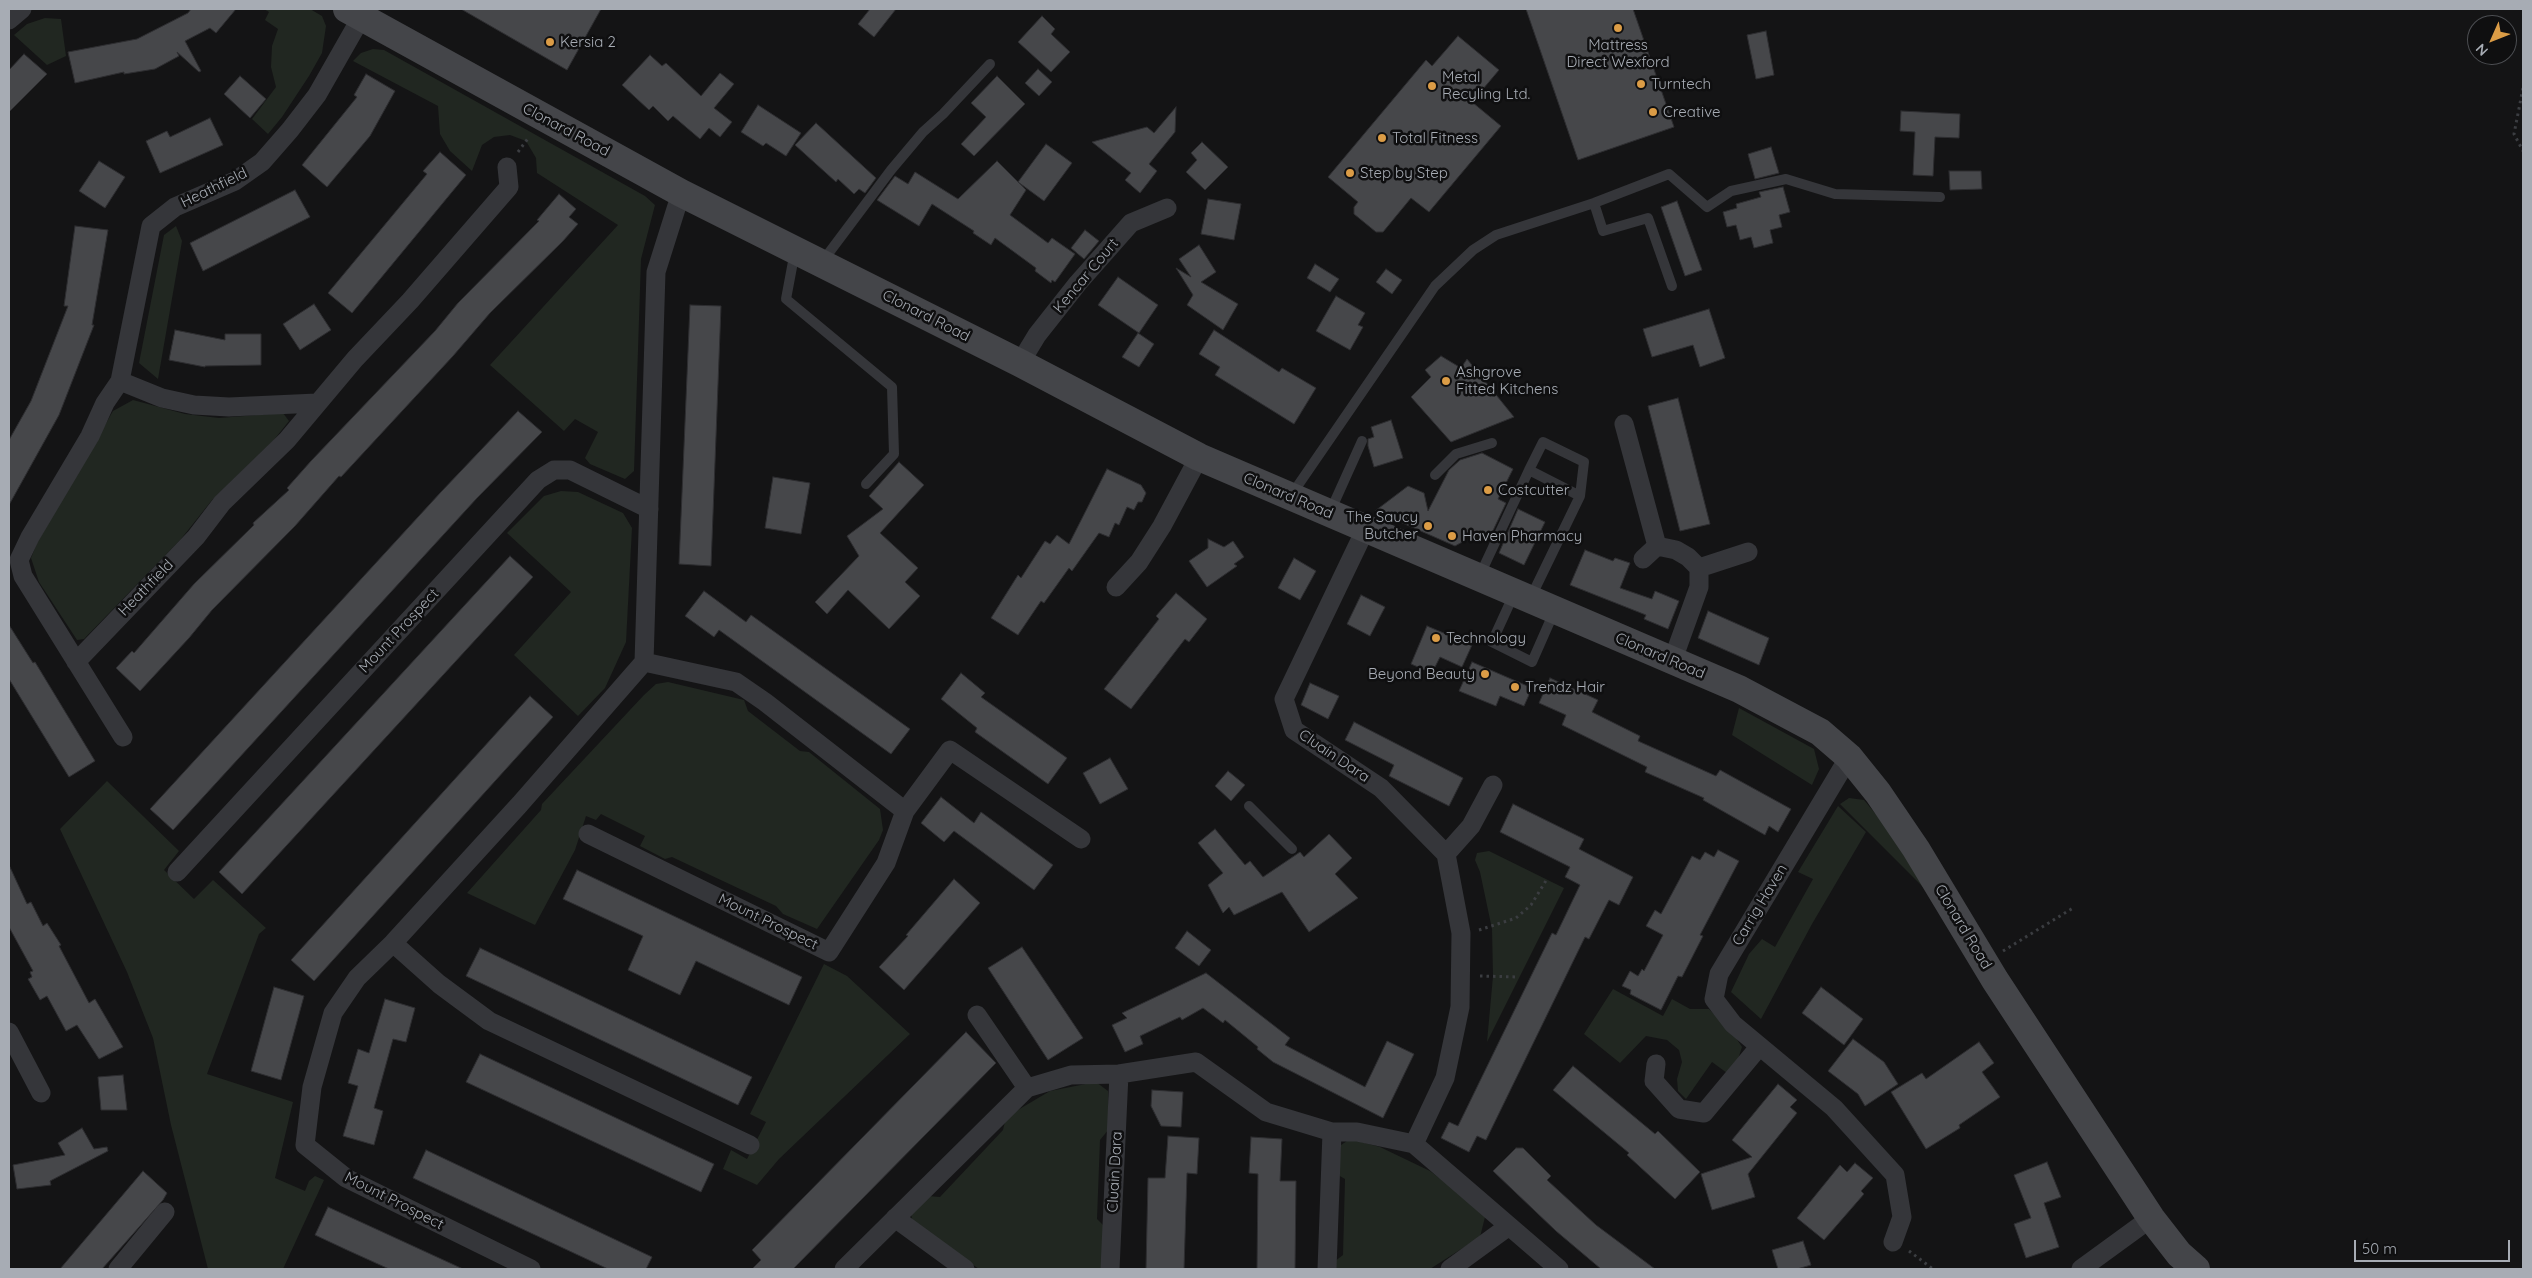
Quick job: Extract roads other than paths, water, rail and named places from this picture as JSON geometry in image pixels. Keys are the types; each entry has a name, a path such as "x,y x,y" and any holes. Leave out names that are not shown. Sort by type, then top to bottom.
{"street":[{"path":"9,20 22,9"},
{"name":"Clonard Road","path":"354,12 543,118 681,192 1020,363 1199,457 1366,528 1554,612 1739,689 1820,732 1849,757 1878,793 1916,849 1984,962 2151,1218 2179,1254 2196,1269"},
{"name":"Heathfield","path":"122,737 24,576 19,560 30,537 90,436 105,403 120,381 150,226 175,207 235,181 262,162 290,130 316,94 354,12"},
{"name":"Heathfield","path":"76,662 196,537 222,503 287,440 509,187 508,167"},
{"path":"681,192 656,272 644,662 736,682 765,702 905,811"},
{"name":"Kencar Court","path":"1020,363 1037,335 1078,283 1131,223 1167,208"},
{"path":"120,381 162,398 194,405 230,407 317,404"},
{"path":"1624,424 1657,546"},
{"path":"1116,587 1139,562 1162,526 1199,457"},
{"name":"Mount Prospect","path":"177,872 538,480 554,470 570,470 649,509"},
{"name":"Cluain Dara","path":"1366,528 1284,699 1294,730 1380,788 1446,854"},
{"path":"1643,559 1657,546"},
{"path":"1657,546 1676,550 1688,557 1699,568 1699,587 1672,662"},
{"path":"1699,568 1748,552"},
{"name":"Mount Prospect","path":"532,1269 346,1178 306,1145 312,1087 333,1012 357,978 393,943 520,804 644,662"},
{"name":"Mount Prospect","path":"588,834 829,952 886,863 905,811 950,750 1081,838"},
{"name":"Carrig Haven","path":"1849,757 1719,974 1714,999 1733,1024 1834,1108 1895,1176 1902,1217 1893,1242"},
{"path":"1414,1144 1445,1078 1460,1007 1461,933 1446,854 1471,826 1493,785"},
{"path":"393,943 439,984 489,1021 750,1145"},
{"path":"977,1015 1027,1088"},
{"path":"9,1032 40,1093"},
{"path":"1656,1064 1654,1081 1679,1109 1704,1113 1760,1047"},
{"path":"844,1269 1027,1088 1071,1075 1119,1074 1196,1062 1266,1112 1332,1132 1357,1132 1414,1144 1559,1269"},
{"name":"Cluain Dara","path":"1110,1269 1119,1074"},
{"path":"1327,1269 1332,1132"},
{"path":"118,1269 165,1212"},
{"path":"895,1218 965,1269"},
{"path":"2081,1269 2151,1218"},
{"path":"1450,1269 1509,1226"}],"lane":[{"path":"821,263 916,140 990,64"},
{"path":"1290,497 1435,286 1473,250 1496,235 1594,203 1669,174 1707,207 1731,191 1786,178 1835,194 1940,197"},
{"path":"1594,203 1603,231 1648,218 1672,286"},
{"path":"795,250 786,299 892,387 894,454 866,484"},
{"path":"1330,513 1362,441"},
{"path":"1479,578 1528,470 1543,442 1584,462 1580,496 1522,597 1492,642 1532,662 1554,612"},
{"path":"1435,475 1456,454 1492,443"},
{"path":"1528,470 1580,496"},
{"path":"1249,806 1292,849"}],"place":[{"name":"Mattress Direct Wexford","path":"1618,28"},
{"name":"Kersia 2","path":"550,42"},
{"name":"Turntech","path":"1641,84"},
{"name":"Metal Recyling Ltd.","path":"1432,86"},
{"name":"Creative","path":"1653,112"},
{"name":"Total Fitness","path":"1382,138"},
{"name":"Step by Step","path":"1350,173"},
{"name":"Ashgrove Fitted Kitchens","path":"1446,381"},
{"name":"Costcutter","path":"1488,490"},
{"name":"The Saucy Butcher","path":"1428,526"},
{"name":"Haven Pharmacy","path":"1452,536"},
{"name":"Technology","path":"1436,638"},
{"name":"Beyond Beauty","path":"1485,674"},
{"name":"Trendz Hair","path":"1515,687"}]}
